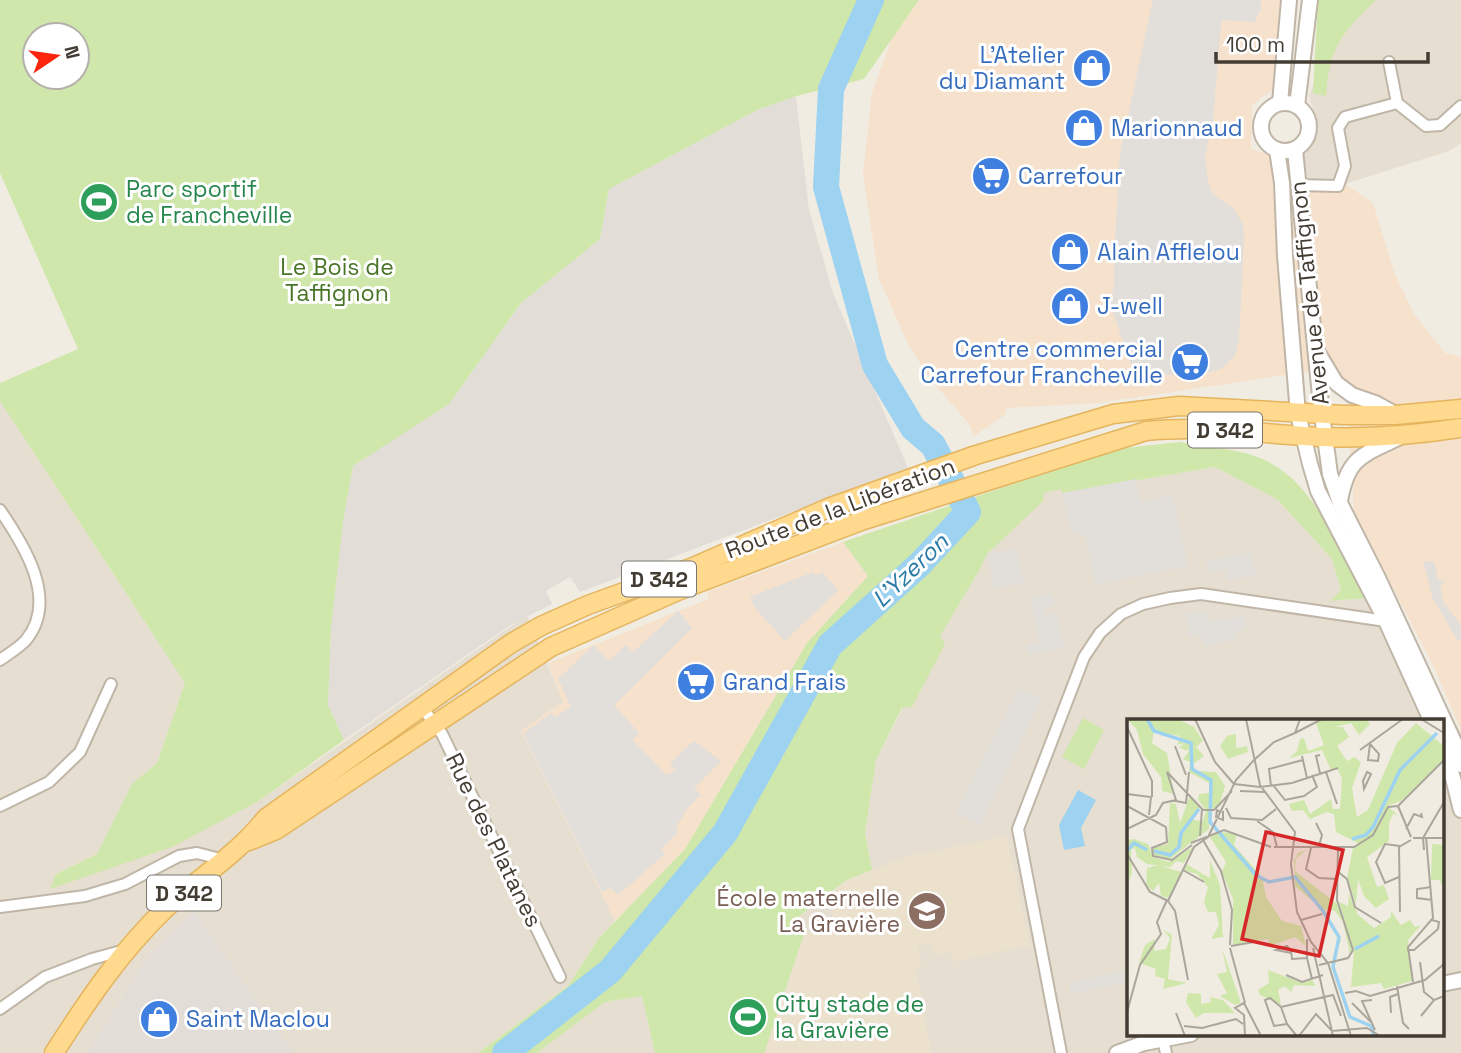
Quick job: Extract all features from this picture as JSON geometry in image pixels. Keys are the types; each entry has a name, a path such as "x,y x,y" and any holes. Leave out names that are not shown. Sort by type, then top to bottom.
{"main road":[{"name":"Route de la Libération","path":"54,1053 90,996 125,950 168,906 248,841 266,818 510,644 541,626 588,605 693,567 828,508 976,455 1113,414 1179,406 1298,414"},
{"name":"D 342","path":"1298,414 1395,415 1461,409"},
{"name":"Route de la Libération","path":"248,841 276,830 551,647 704,580 861,521 1146,431 1179,428 1303,436"},
{"name":"D 342","path":"1303,436 1401,437 1461,428"}],"street":[{"name":"Avenue de Taffignon","path":"1289,0 1280,103 1264,115 1261,128 1265,141 1277,150 1295,149 1307,139 1309,132 1307,117 1297,106 1310,0"},
{"path":"1389,62 1397,103 1426,126 1440,125 1461,106"},
{"path":"1280,103 1297,106"},
{"path":"1298,185 1338,186 1345,166 1338,128 1345,117 1397,103"},
{"name":"Avenue de Taffignon","path":"1295,149 1330,474 1340,503 1419,668"},
{"name":"Avenue de Taffignon","path":"1277,150 1282,183 1284,257 1298,414 1303,436 1318,491 1386,621"},
{"path":"1316,349 1336,383 1352,395 1375,403 1395,415"},
{"path":"1340,503 1344,477 1350,467 1362,456 1401,437"},
{"path":"0,510 22,542 35,575 40,605 33,629 24,642 0,660"},
{"path":"1061,1053 1018,829 1084,657 1100,633 1121,614 1143,604 1201,594 1386,621 1419,668 1441,719"},
{"path":"1386,621 1431,719"},
{"path":"0,806 49,782 80,752 111,684"},
{"path":"1422,698 1437,719"},
{"name":"Rue des Platanes","path":"422,706 442,734 560,977"},
{"path":"1444,725 1461,765"},
{"path":"1444,730 1453,746 1461,810"},
{"path":"0,907 85,896 125,884 179,856 197,853 224,860"},
{"path":"0,1009 45,977 125,950"},
{"path":"1117,1053 1164,1046 1186,1036"}],"shaded area":[{"name":"Centre commercial Carrefour Francheville","path":"919,0 1280,0 1272,90 1252,105 1251,149 1286,160 1304,153 1307,180 1345,184 1373,203 1394,272 1414,314 1445,353 1461,357 1461,730 1434,667 1354,513 1347,388 1331,368 1099,403 1007,408 1005,415 974,436 969,424 928,376 908,344 879,279 863,174 872,93 891,40"},
{"path":"1153,0 1261,0 1261,8 1255,22 1222,20 1221,24 1213,121 1205,155 1212,193 1234,209 1243,225 1239,339 1235,355 1222,368 1198,376 1134,373 1110,304 1114,285 1120,152"},
{"path":"1372,0 1461,0 1461,143 1449,151 1345,184 1307,180 1304,154 1317,134 1316,119 1309,96 1325,55"},
{"path":"796,96 809,210 833,293 908,468 580,592 570,577 546,591 552,604 509,626 344,740 328,705 331,628 343,522 353,466 449,404 521,303 600,239 609,189 759,109"},
{"path":"0,401 185,683 157,763 132,784 97,854 56,874 259,801 527,615 563,702 521,731 615,921 599,938 568,986 478,1053 293,1053 194,911 149,954 87,1053 0,1053"},
{"path":"1215,467 1277,499 1332,559 1341,591 1331,601 1366,598 1461,732 1461,1053 711,1053 793,921 848,880 872,870 865,833 876,760 940,636 987,554 1043,500 1042,493 1061,489 1063,493"},
{"path":"1136,479 1141,502 1173,495 1188,566 1095,585 1086,538 1078,532 1071,533 1062,493"},
{"path":"843,542 868,576 807,643 685,849 615,921 521,731 563,702 548,663 709,599 707,592"},
{"path":"1017,548 1024,583 994,589 987,554"},
{"path":"1251,552 1256,575 1228,581 1225,570 1209,573 1206,561"},
{"path":"1434,561 1438,579 1445,581 1440,586 1443,601 1461,626 1461,639 1458,641 1433,599 1423,562"},
{"path":"813,572 815,576 822,572 838,590 785,641 755,608 750,597"},
{"path":"1052,593 1055,605 1045,608 1047,615 1057,613 1064,648 1028,655 1026,645 1039,642 1030,597"},
{"path":"678,611 692,628 614,705 639,733 633,740 666,775 676,770 670,763 694,741 721,761 694,788 701,795 688,807 676,827 678,832 661,849 666,853 618,895 611,888 602,892 523,734 551,713 555,717 571,707 558,679 594,645 609,661 626,645 633,652"},
{"path":"1206,611 1208,621 1244,616 1246,629 1235,631 1236,640 1204,646 1201,636 1189,637 1186,613"},
{"path":"1019,688 1042,699 980,826 955,813"},
{"path":"1007,836 1030,945 954,962 951,952 934,955 931,943 918,946 921,965 916,970 931,1053 764,1053 804,934 835,926 829,896 848,880 905,857"},
{"path":"194,911 293,1053 87,1053 149,954"},
{"path":"1127,970 1127,982 1070,994 1070,982"},
{"path":"642,996 655,1053 537,1053 605,1002"}],"green space":[{"name":"Le Bois de Taffignon","path":"0,0 919,0 864,79 759,109 609,189 600,239 521,303 449,404 353,466 343,522 331,628 328,705 344,740 259,801 172,847 50,889 56,874 97,854 132,784 157,763 185,683 0,401 0,383 78,349 0,173"},
{"path":"1318,0 1376,0 1339,42 1330,65 1326,96 1313,93"},
{"path":"1180,442 1242,452 1260,458 1279,468 1296,482 1324,518 1366,598 1330,601 1341,590 1332,559 1277,499 1215,467 1062,493 1061,489 1043,493 1044,500 987,554 940,636 945,644 912,707 902,708 876,760 865,833 872,870 847,880 793,921 804,934 764,1053 655,1053 642,996 605,1002 537,1053 478,1053 568,986 599,938 685,849 807,643 868,576 843,542 1116,449"},
{"path":"1083,718 1104,730 1084,769 1062,757"}],"water":[{"path":"1078,790 1096,800 1081,828 1085,846 1064,850 1059,825"}],"waterway":[{"name":"L'Yzeron","path":"505,1053 610,971 725,833 830,645 920,564 968,512 933,445 913,428 875,365 826,187 831,89 871,0"}],"place":[{"name":"L’Atelier du Diamant","path":"1092,68"},
{"name":"Marionnaud","path":"1084,128"},
{"name":"Carrefour","path":"991,176"},
{"name":"Parc sportif de Francheville","path":"99,202"},
{"name":"Alain Afflelou","path":"1070,252"},
{"name":"J-well","path":"1070,306"},
{"name":"Centre commercial Carrefour Francheville","path":"1190,362"},
{"name":"Grand Frais","path":"696,682"},
{"name":"École maternelle La Gravière","path":"927,911"},
{"name":"City stade de la Gravière","path":"748,1017"},
{"name":"Saint Maclou","path":"159,1019"}]}
